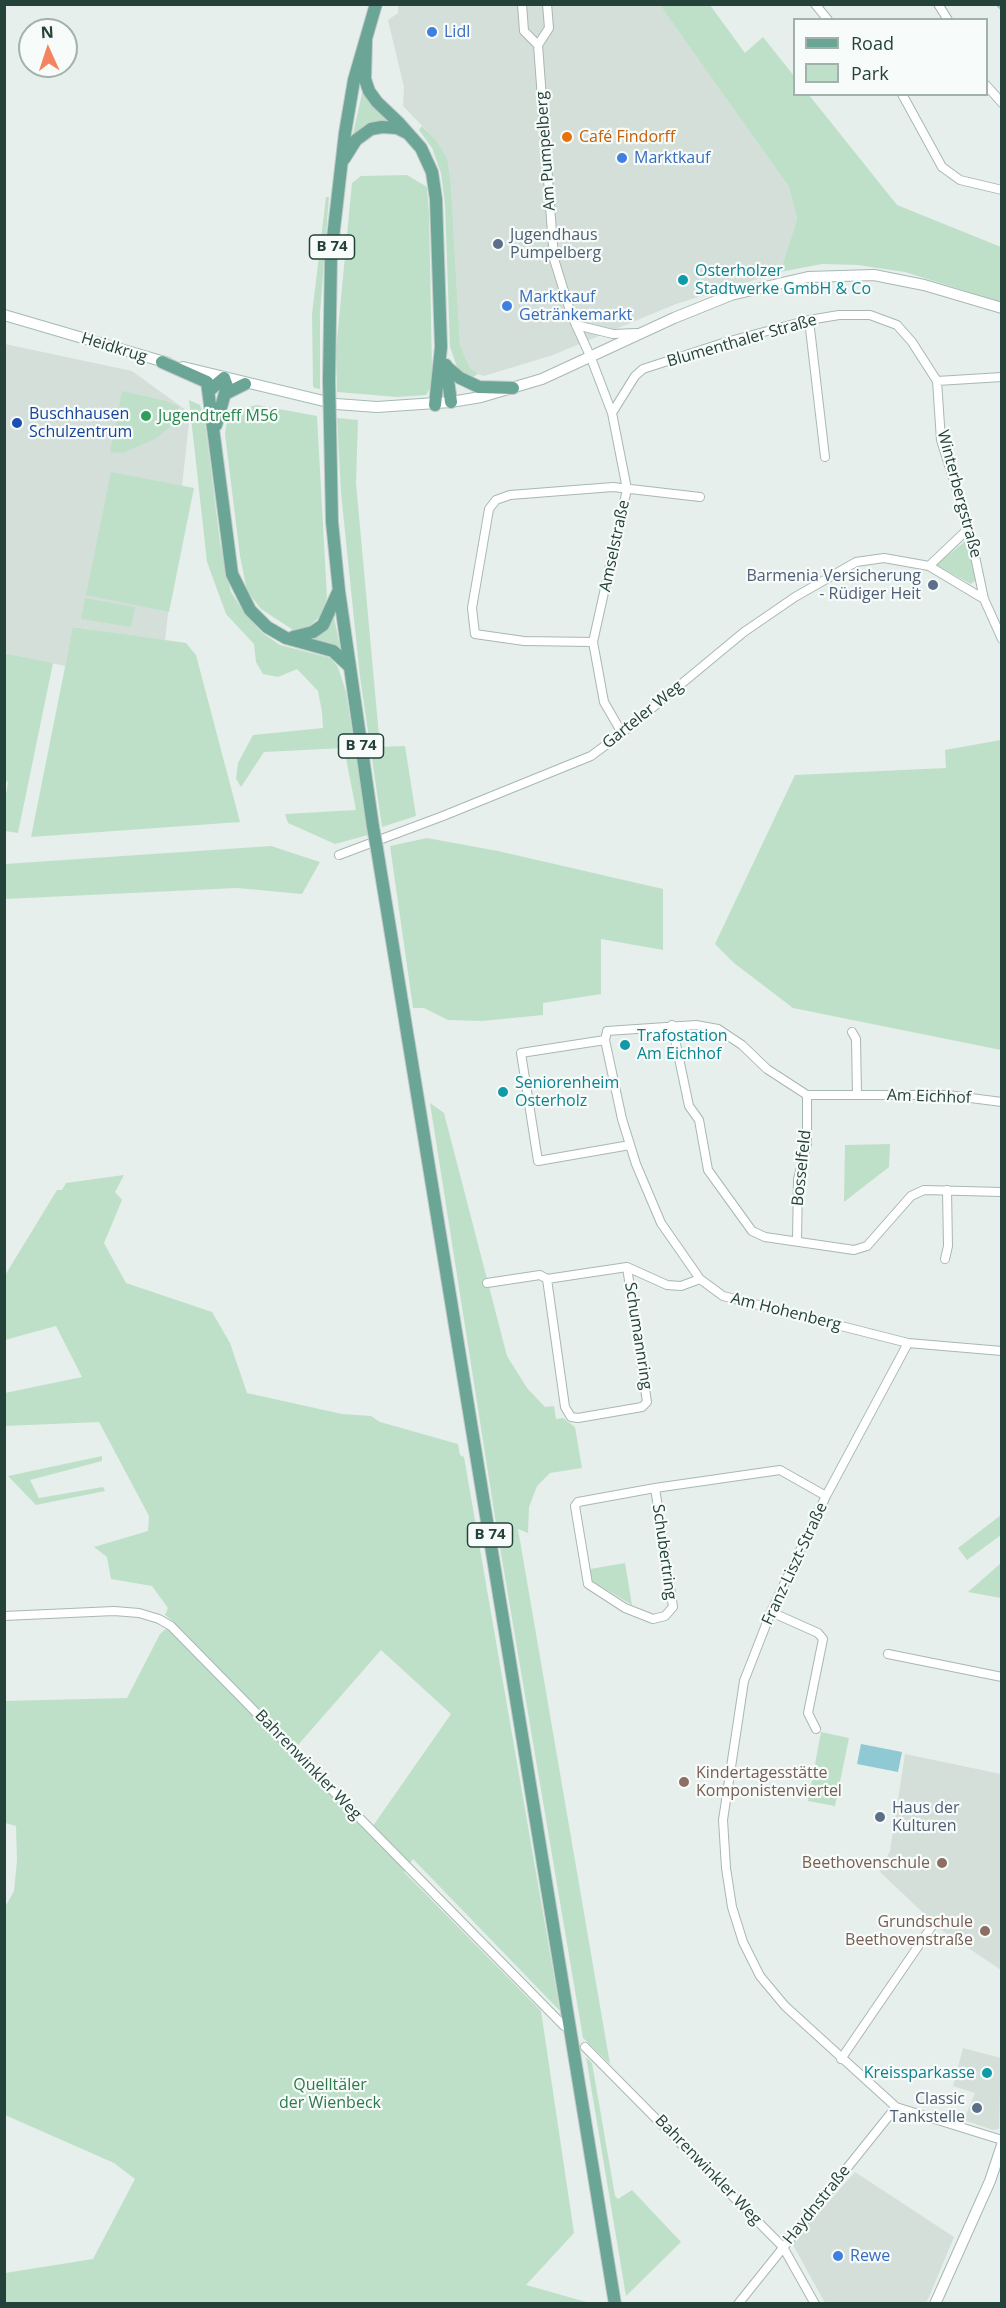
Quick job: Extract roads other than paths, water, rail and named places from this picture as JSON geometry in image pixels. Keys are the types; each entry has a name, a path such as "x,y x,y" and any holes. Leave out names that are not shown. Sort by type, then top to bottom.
{"main road":[{"name":"B 74","path":"376,4 354,80 331,255 329,380 332,522 339,591 373,827 615,2304"},
{"path":"366,41 365,79 369,91 376,102 421,148 432,172 436,199 441,347 435,405"},
{"path":"342,163 356,140 371,129 397,128 410,135"},
{"path":"441,347 447,367 451,402"},
{"path":"162,362 207,382 210,390 232,574 250,610 267,627 286,638 333,651 349,666"},
{"path":"447,367 460,378 479,387 513,388"},
{"path":"210,390 224,378"},
{"path":"214,429 225,394 224,378"},
{"path":"225,394 245,384"},
{"path":"286,638 303,636 323,625 339,591"}],"street":[{"name":"Am Pumpelberg","path":"522,4 524,31 538,45"},
{"name":"Am Pumpelberg","path":"547,4 549,28 538,45 554,259 576,326 591,358"},
{"path":"815,4 826,18"},
{"path":"938,4 947,18"},
{"path":"988,86 1002,103"},
{"path":"903,96 942,167 960,180 1002,190"},
{"name":"Heidkrug","path":"4,315 245,384 336,404 377,407 435,405 513,388 591,358 711,303 758,287 808,276 874,275 924,285 1002,308"},
{"name":"Blumenthaler Straße","path":"612,413 635,376 644,369 726,342 809,320 839,315 870,315 897,325 912,342 937,381"},
{"path":"809,320 825,457"},
{"path":"576,326 613,334 644,333"},
{"name":"Amselstraße","path":"591,358 612,413 627,489 593,642 604,702 622,733"},
{"path":"937,381 1002,377"},
{"name":"Winterbergstraße","path":"937,381 941,440 969,528 984,599 1002,639"},
{"path":"593,642 524,640 475,634 472,608 489,509 496,500 510,495 613,487 700,497"},
{"path":"929,566 969,528"},
{"name":"Garteler Weg","path":"339,855 454,812 591,756 744,632 849,565 884,558 929,566 984,599"},
{"path":"672,1024 689,1106 699,1120 708,1170 752,1231 765,1237 854,1250 867,1246 911,1196 924,1190 1002,1192"},
{"path":"630,1145 538,1161 521,1053 672,1024 718,1029 742,1045 767,1069 807,1095"},
{"path":"852,1032 856,1039 857,1095"},
{"name":"Am Hohenberg","path":"606,1036 630,1145 661,1223 700,1279 723,1296 908,1342 1002,1351"},
{"name":"Am Eichhof","path":"807,1095 947,1095 1002,1102"},
{"name":"Bosselfeld","path":"797,1241 798,1179 807,1144 807,1095"},
{"path":"945,1259 948,1246 947,1190"},
{"name":"Schumannring","path":"488,1283 540,1275 547,1279 627,1267 667,1285 681,1286 700,1279"},
{"name":"Schumannring","path":"547,1279 565,1407 571,1417 578,1418 642,1407 647,1402 627,1267"},
{"name":"Franz-Liszt-Straße","path":"896,2108 841,2060 779,2000 760,1976 742,1942 732,1907 722,1833 744,1682 771,1612 826,1496 908,1342"},
{"name":"Schubertring","path":"655,1488 673,1607 665,1616 653,1619 625,1608 588,1584 575,1506 578,1502 655,1488 780,1470 826,1496"},
{"name":"Bahrenwinkler Weg","path":"4,1616 114,1611 139,1613 171,1626 564,2026"},
{"path":"771,1612 818,1633 823,1639 808,1713 816,1729"},
{"path":"888,1654 1002,1677"},
{"path":"841,2060 932,1926"},
{"name":"Bahrenwinkler Weg","path":"585,2047 783,2247 815,2304"},
{"path":"896,2108 1002,2140"},
{"name":"Haydnstraße","path":"738,2304 896,2108"},
{"path":"935,2304 990,2181 1002,2145"}],"water":[{"path":"861,1744 902,1752 898,1772 857,1764"}],"waterway":[{"path":"996,4 1002,10"}],"place":[{"name":"Lidl","path":"432,32"},
{"name":"Café Findorff","path":"567,137"},
{"name":"Marktkauf","path":"622,158"},
{"name":"Jugendhaus Pumpelberg","path":"498,244"},
{"name":"Osterholzer Stadtwerke GmbH & Co","path":"683,280"},
{"name":"Marktkauf Getränkemarkt","path":"507,306"},
{"name":"Jugendtreff M56","path":"146,416"},
{"name":"Buschhausen Schulzentrum","path":"17,423"},
{"name":"Barmenia Versicherung - Rüdiger Heit","path":"933,585"},
{"name":"Trafostation Am Eichhof","path":"625,1045"},
{"name":"Seniorenheim Osterholz","path":"503,1092"},
{"name":"Kindertagesstätte Komponistenviertel","path":"684,1782"},
{"name":"Haus der Kulturen","path":"880,1817"},
{"name":"Beethovenschule","path":"942,1863"},
{"name":"Grundschule Beethovenstraße","path":"985,1931"},
{"name":"Kreissparkasse","path":"987,2073"},
{"name":"Classic Tankstelle","path":"977,2108"},
{"name":"Rewe","path":"838,2256"}],"park label":[{"name":"Quelltäler der Wienbeck","path":"330,2094"}]}
